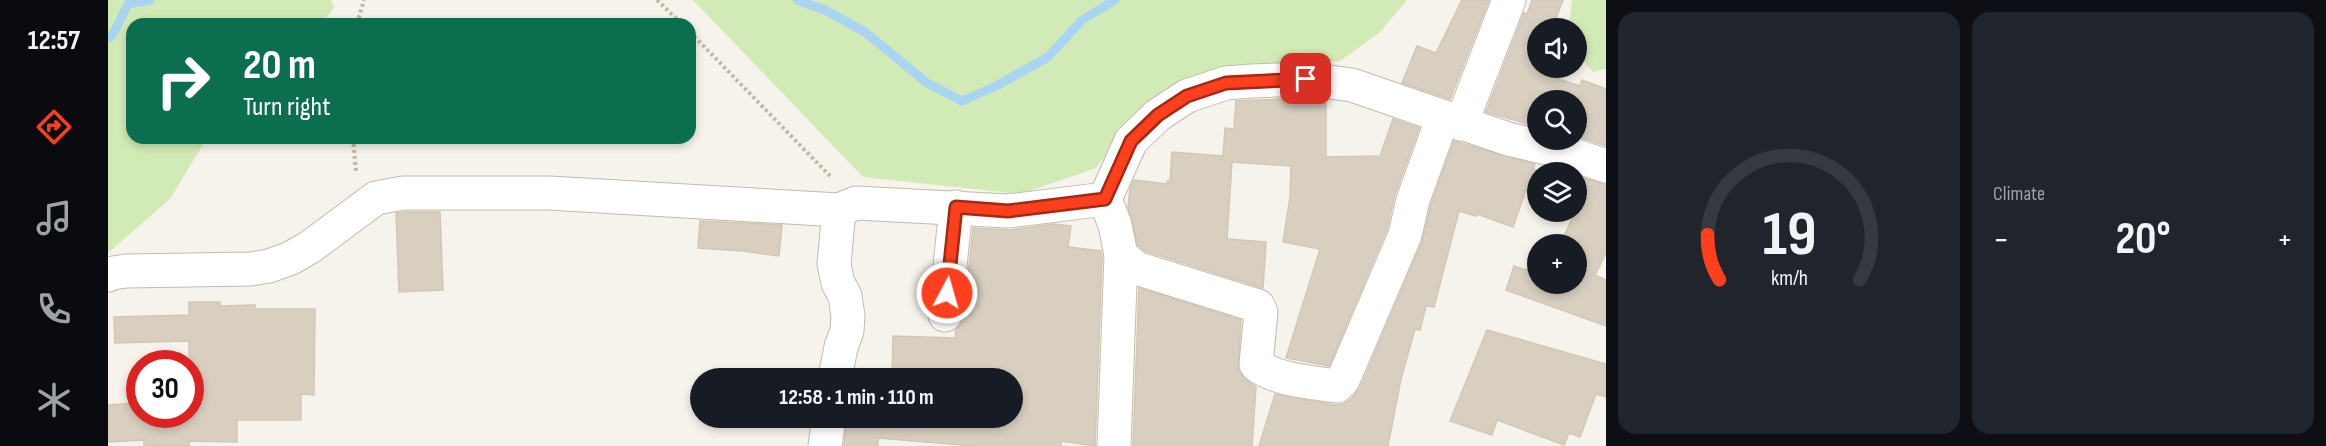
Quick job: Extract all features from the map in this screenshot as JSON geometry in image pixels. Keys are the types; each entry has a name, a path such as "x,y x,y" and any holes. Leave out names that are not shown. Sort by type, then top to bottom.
{"street":[{"path":"1121,255 1136,268 1258,306 1261,312 1256,364 1297,380 1337,386 1343,380 1404,235 1413,200 1509,0"},
{"path":"1114,446 1121,255 1115,225 1105,199 1131,141 1151,121 1187,96 1226,83 1306,79 1336,82 1452,120 1606,166"},
{"path":"108,275 126,271 251,269 269,266 291,258 310,246 376,198 403,193 549,193 847,206 956,207 1008,211 1105,199"},
{"path":"838,368 841,346 847,332 845,296 838,283 834,264 847,206"},
{"path":"945,315 956,207"},
{"path":"825,446 827,428"}],"path":[{"path":"359,18 364,0"},
{"path":"657,0 676,18"},
{"path":"696,39 847,206"}],"green space":[{"path":"108,0 331,0 334,7 326,18 126,18 126,144 203,144 170,199 108,253"},
{"path":"693,0 1407,0 1379,33 1340,61 1211,71 1136,114 1096,168 1021,194 863,177"},
{"path":"1572,0 1606,0 1606,69 1593,72 1587,65 1587,18 1570,18"}],"building":[{"path":"1462,0 1489,0 1450,99 1402,83 1417,46 1436,53"},
{"path":"1532,0 1563,0 1556,18 1527,18 1527,78 1556,78 1580,86 1582,80 1606,89 1606,146 1587,140 1587,90 1527,90 1527,124 1486,112 1524,13 1527,14"},
{"path":"1306,98 1326,100 1326,157 1380,156 1393,119 1419,128 1395,194 1387,229 1329,366 1286,358 1320,249 1283,242 1290,197 1291,166 1232,162 1227,239 1266,242 1263,288 1145,251 1138,245 1128,207 1130,189 1134,180 1167,184 1167,181 1170,181 1172,152 1223,156 1225,128 1234,129 1236,101"},
{"path":"1454,141 1528,162 1527,191 1513,227 1477,214 1476,216 1459,211 1434,307 1426,306 1420,330 1415,329 1401,379 1388,446 1259,446 1275,394 1335,405 1350,400 1360,388 1422,242 1431,205"},
{"path":"1587,179 1606,184 1606,253 1595,275 1606,280 1606,326 1506,290 1514,266 1527,270 1527,294 1587,294 1587,234 1565,234 1571,222 1587,222"},
{"path":"440,212 443,290 399,292 396,213"},
{"path":"700,221 782,225 779,256 698,248"},
{"path":"1053,224 1071,226 1068,247 1101,251 1095,446 1061,441 1061,446 975,446 878,438 878,446 844,446 846,428 1023,428 1023,368 892,368 893,336 955,338 956,330 964,317 973,228 1010,230"},
{"path":"1139,288 1241,320 1238,370 1256,387 1252,446 1133,446"},
{"path":"189,302 220,302 220,306 255,305 255,309 315,309 314,395 301,394 301,420 237,420 237,442 189,441 189,446 144,445 144,440 108,442 108,405 126,404 126,428 204,428 204,350 189,350 189,341 115,343 114,317 189,315"},
{"path":"1487,330 1606,364 1606,397 1596,394 1580,437 1569,433 1564,445 1497,420 1492,435 1450,421"}],"waterway":[{"path":"108,38 113,34 128,4 150,0"},
{"path":"797,0 825,10 865,32 927,83 962,101 996,86 1048,57 1082,20 1115,0"}],"route":[{"path":"947,293 956,207 1008,211 1057,203 1105,199 1131,141 1158,115 1187,96 1226,83 1306,79"}]}
